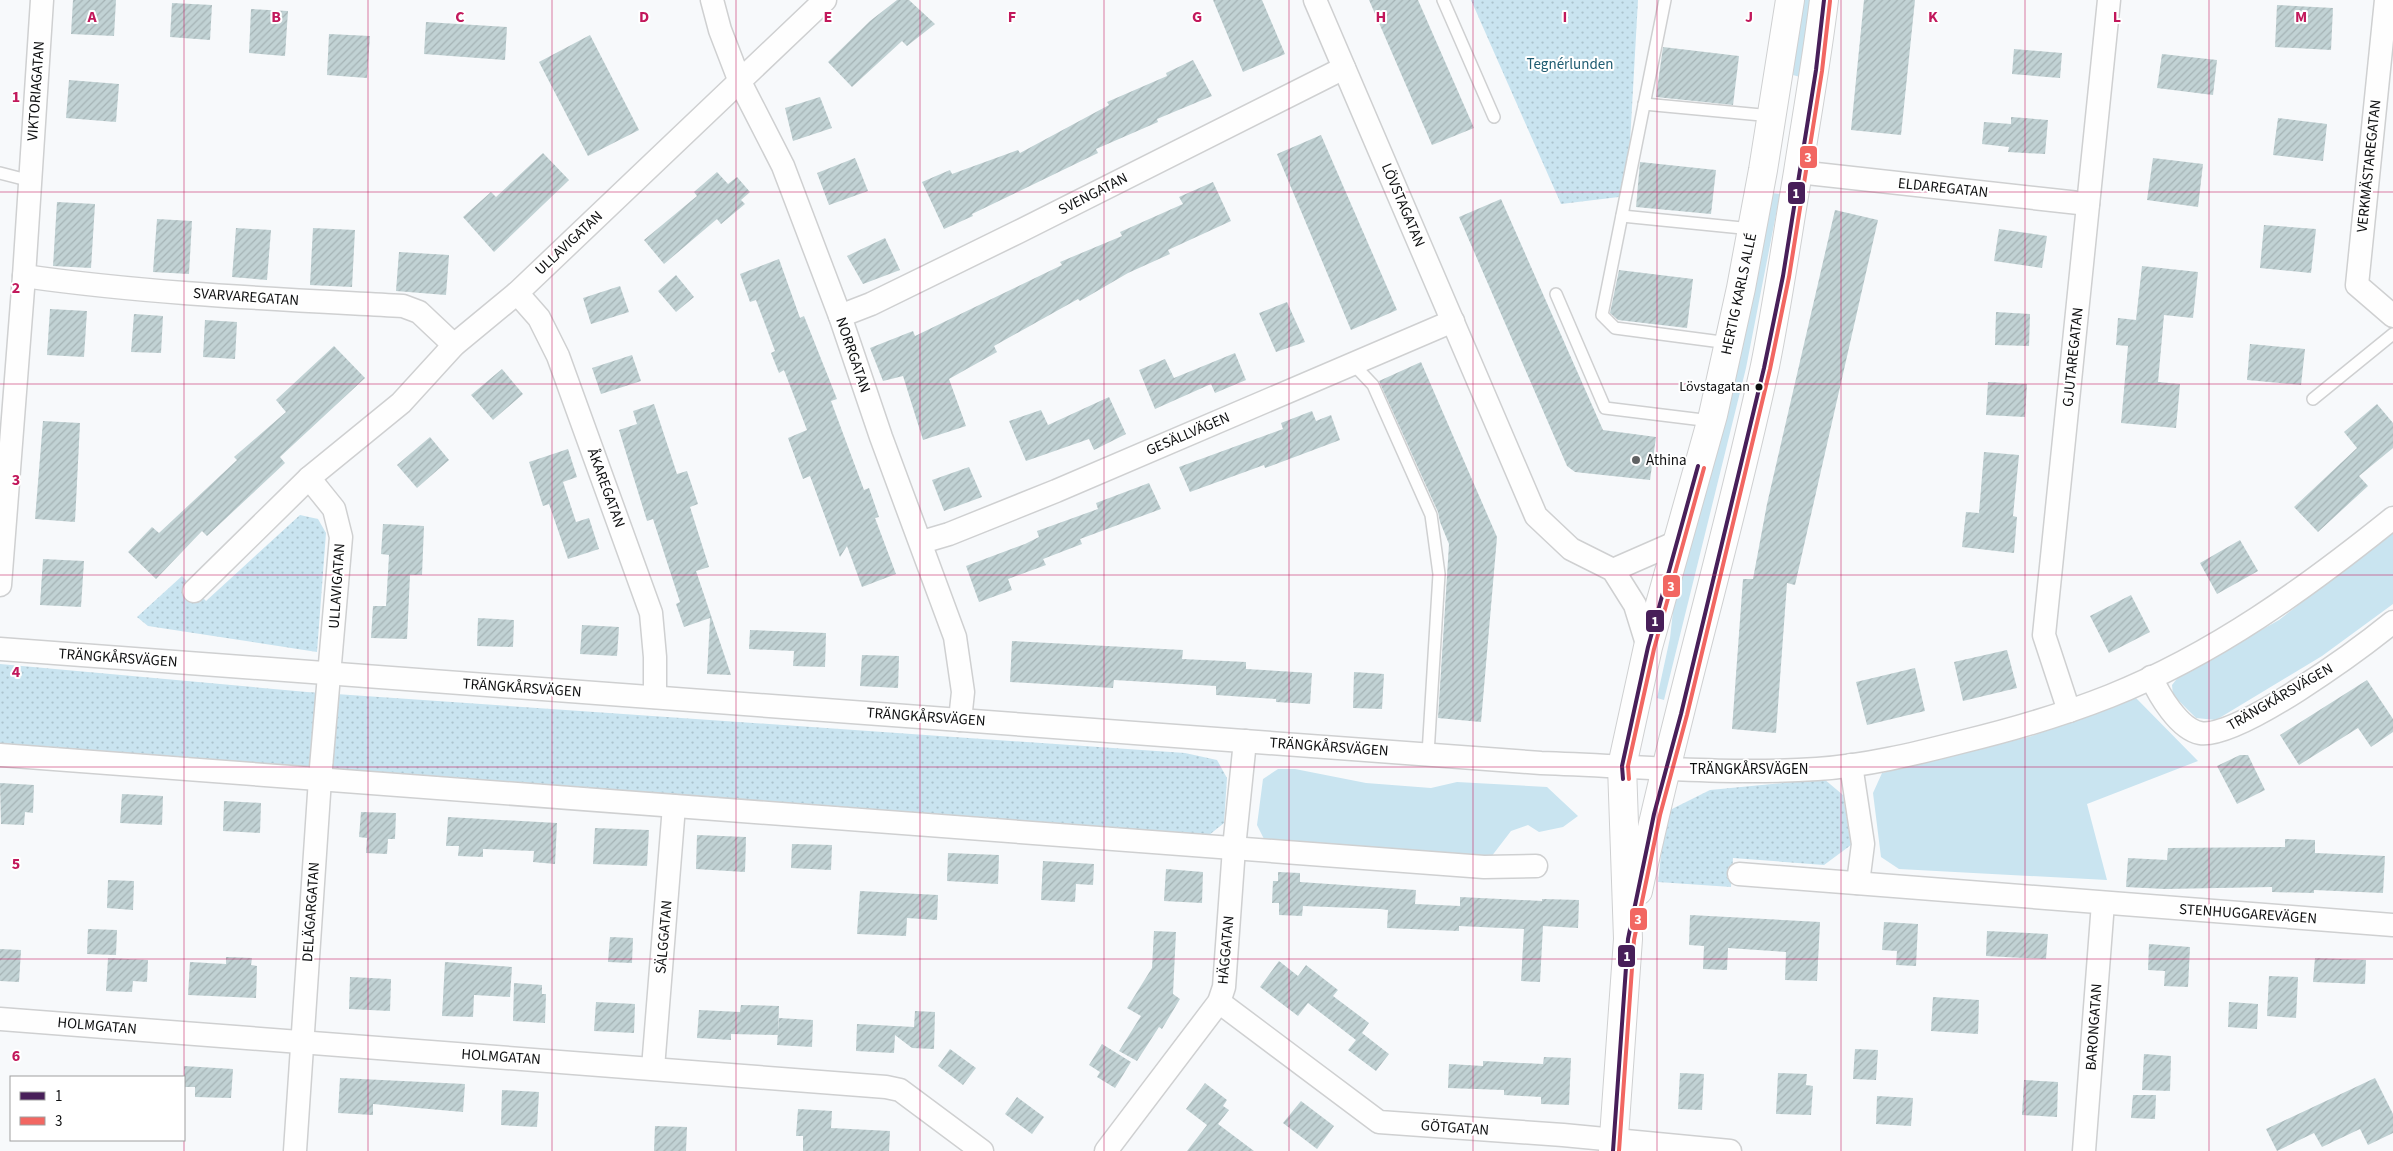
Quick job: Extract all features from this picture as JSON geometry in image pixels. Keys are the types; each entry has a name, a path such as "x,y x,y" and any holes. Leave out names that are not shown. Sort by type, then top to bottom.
{"main road":[{"name":"HERTIG KARLS ALLÉ","path":"1628,939 1622,766 1648,647 1711,421 1729,343 1763,170 1789,0"},
{"path":"1613,1146 1628,939 1654,814 1667,768 1764,368 1783,276 1798,172 1816,70 1824,0"},
{"path":"1763,170 1798,172"}],"street":[{"name":"VIKTORIAGATAN","path":"0,585 6,417 24,276 42,0"},
{"name":"NORRGATAN","path":"712,0 720,30 740,82 784,166 955,637 963,692 960,720"},
{"name":"ULLAVIGATAN","path":"194,591 308,478 401,403 454,345 517,292 740,82 824,0"},
{"name":"LÖVSTAGATAN","path":"1315,0 1536,516 1571,549 1613,570"},
{"name":"GJUTAREGATAN","path":"2069,711 2044,635 2109,0"},
{"name":"VERKMÄSTAREGATAN","path":"2386,0 2357,285 2393,316"},
{"name":"SVENGATAN","path":"840,316 871,304 1344,68"},
{"name":"ELDAREGATAN","path":"1798,172 2088,204"},
{"name":"SVARVAREGATAN","path":"24,276 69,283 238,297 403,306 420,312 454,345"},
{"name":"ÅKAREGATAN","path":"517,292 539,318 558,356 651,613 654,648 654,698"},
{"name":"GESÄLLVÄGEN","path":"922,542 949,534 1056,491 1453,321"},
{"name":"ULLAVIGATAN","path":"308,478 334,509 341,537 330,674"},
{"name":"TRÄNGKÅRSVÄGEN","path":"0,649 1428,754 1622,766 1768,771 1851,765 1924,752 1997,733 2111,696 2196,656 2301,590 2393,518"},
{"path":"1648,647 1635,605 1613,570 1677,542"},
{"name":"TRÄNGKÅRSVÄGEN","path":"2151,677 2159,696 2182,722 2199,733 2218,732 2235,725 2313,681 2393,622"},
{"name":"DELÄGARGATAN","path":"295,1151 320,779 330,674"},
{"name":"HÄGGATAN","path":"1106,1151 1219,1002 1224,987 1234,848 1245,741"},
{"path":"0,755 1234,848 1484,866 1536,866"},
{"path":"1851,765 1863,844 1858,884"},
{"name":"SÄLGGATAN","path":"653,1068 674,806"},
{"path":"1739,874 2103,903"},
{"name":"STENHUGGAREVÄGEN","path":"2103,903 2393,925"},
{"name":"BARONGATAN","path":"2084,1151 2103,903"},
{"name":"GÖTGATAN","path":"1219,1002 1379,1122 1613,1146 1730,1151"},
{"name":"HOLMGATAN","path":"0,1018 886,1087 900,1090 982,1151"}],"lane":[{"path":"1443,0 1494,117"},
{"path":"1665,0 1602,315 1615,328 1729,343"},
{"path":"1644,104 1772,116"},
{"path":"0,173 30,181"},
{"path":"1622,216 1752,230"},
{"path":"1556,294 1605,408 1711,421"},
{"path":"2312,399 2393,334"},
{"path":"1353,364 1373,385 1431,515 1439,574 1428,754"}],"green space":[{"name":"Tegnérlunden","path":"1471,0 1638,0 1627,196 1561,204"},
{"path":"1803,0 1810,0 1800,77 1793,75"},
{"path":"1772,193 1780,194 1746,368 1664,700 1657,698 1670,638 1675,593 1699,518 1736,376"},
{"path":"300,515 318,519 326,533 317,652 148,626 137,617 182,576 206,601"},
{"path":"2393,532 2393,604 2322,656 2216,720 2196,718 2173,695 2172,685 2179,676 2279,620"},
{"path":"0,664 307,692 1185,753 1217,760 1227,778 1224,823 1209,835 0,749"},
{"path":"2136,698 2198,761 2087,804 2107,880 1899,869 1881,857 1873,793 1882,773 2032,736"},
{"path":"1278,769 1295,769 1366,783 1431,788 1457,782 1547,787 1578,816 1563,827 1539,832 1528,825 1511,831 1491,857 1264,839 1257,825 1263,779"},
{"path":"1824,779 1843,795 1851,845 1824,865 1733,858 1731,887 1658,882 1666,812 1710,790"}],"building":[{"path":"73,0 116,0 114,36 71,34"},
{"path":"897,0 909,0 935,24 907,46 902,41 852,87 828,62 870,21"},
{"path":"1213,0 1262,0 1285,54 1243,72"},
{"path":"1369,0 1418,0 1474,128 1432,145"},
{"path":"1864,0 1915,0 1901,135 1851,130"},
{"path":"172,3 212,5 210,40 170,37"},
{"path":"2277,5 2333,8 2331,50 2275,47"},
{"path":"251,9 288,11 285,56 249,53"},
{"path":"426,22 507,27 505,60 424,54"},
{"path":"329,34 370,36 367,78 327,75"},
{"path":"590,35 639,130 588,156 539,62"},
{"path":"1663,47 1739,56 1733,105 1656,97"},
{"path":"2014,49 2062,53 2060,78 2012,74"},
{"path":"2162,54 2217,60 2213,95 2157,88"},
{"path":"1193,60 1212,96 1157,119 1158,122 1096,149 1098,153 944,229 922,182 950,170 952,174 1018,150 1020,153 1109,105 1107,102 1167,76 1166,73"},
{"path":"69,80 119,84 116,122 66,118"},
{"path":"820,97 832,128 793,141 785,108"},
{"path":"2011,117 2048,120 2045,154 2008,152 2009,147 1982,144 1984,122 2011,124"},
{"path":"2278,118 2327,124 2323,161 2273,155"},
{"path":"1321,135 1397,310 1351,330 1277,154"},
{"path":"543,153 569,180 494,252 463,217 491,192 496,197"},
{"path":"855,158 868,191 829,205 817,173"},
{"path":"2153,158 2203,164 2198,207 2147,200"},
{"path":"1640,162 1716,170 1711,214 1636,207"},
{"path":"717,172 728,184 737,177 750,192 741,200 745,204 721,224 717,219 664,264 644,240 697,196 694,192"},
{"path":"1213,182 1231,221 1168,250 1170,254 1128,273 1080,301 1078,299 994,346 997,352 949,379 966,426 923,440 903,376 883,381 870,348 913,331 915,336 1062,265 1060,262 1122,236 1120,232 1183,204 1179,197"},
{"path":"1501,199 1603,430 1656,437 1650,480 1575,472 1567,466 1459,217"},
{"path":"57,202 95,204 91,268 53,266"},
{"path":"1835,210 1878,220 1795,585 1787,583 1776,733 1732,729 1743,579 1753,579 1767,504"},
{"path":"157,219 192,221 189,274 153,272"},
{"path":"2264,225 2316,229 2311,273 2260,268"},
{"path":"236,228 271,230 267,280 232,277"},
{"path":"313,228 355,230 352,287 310,285"},
{"path":"1999,229 2047,236 2042,268 1994,261"},
{"path":"885,238 900,270 863,284 847,256"},
{"path":"399,252 449,255 446,295 396,291"},
{"path":"779,259 800,318 804,316 837,399 831,401 864,490 869,488 879,517 875,518 896,574 862,587 847,546 840,557 810,476 803,479 788,438 807,430 784,370 779,373 771,353 775,351 756,300 750,302 740,274"},
{"path":"2142,266 2198,272 2193,318 2164,315 2158,382 2180,384 2176,428 2121,423 2128,346 2116,345 2118,318 2136,320"},
{"path":"1619,270 1693,279 1687,328 1618,320 1610,313"},
{"path":"676,275 694,297 676,312 658,291"},
{"path":"620,286 629,312 591,324 583,298"},
{"path":"1287,302 1305,342 1276,352 1259,313"},
{"path":"50,309 87,311 84,357 47,355"},
{"path":"1996,312 2030,314 2029,346 1995,345"},
{"path":"134,314 163,316 161,353 131,352"},
{"path":"205,320 237,322 235,359 203,357"},
{"path":"2250,344 2305,349 2301,385 2247,380"},
{"path":"334,346 365,378 280,457 285,463 207,536 202,531 156,579 128,552 152,527 159,533 237,460 234,457 286,412 276,400"},
{"path":"1235,353 1246,380 1215,393 1211,384 1155,409 1139,370 1165,359 1174,378"},
{"path":"632,355 641,381 601,394 592,368"},
{"path":"1421,362 1497,537 1481,722 1438,718 1449,544 1438,512 1379,381"},
{"path":"502,369 523,394 493,420 471,395"},
{"path":"1988,382 2027,384 2025,417 1986,415"},
{"path":"1109,397 1126,434 1094,450 1089,439 1026,461 1009,421 1041,410 1048,425"},
{"path":"654,404 677,474 687,471 698,504 690,507 709,567 696,571 731,675 707,674 710,618 684,627 676,604 680,602 653,519 647,521 619,430 637,424 633,411"},
{"path":"2377,404 2393,423 2393,448 2359,476 2368,486 2318,532 2294,507 2357,448 2344,432"},
{"path":"1312,411 1316,421 1331,415 1340,440 1265,468 1264,465 1190,492 1179,467 1283,429 1281,423"},
{"path":"43,421 80,423 75,522 35,519"},
{"path":"430,437 449,460 417,488 397,465"},
{"path":"568,449 577,477 563,482 576,522 589,518 599,549 568,559 549,504 543,506 529,462"},
{"path":"1984,452 2019,455 2013,516 2017,517 2014,553 1962,547 1966,512 1979,513"},
{"path":"969,467 982,497 944,511 932,480"},
{"path":"1149,483 1161,509 1080,539 1082,544 1043,559 1046,565 1008,579 1012,590 979,602 966,566 1025,544 1039,537 1037,531 1098,509 1096,503"},
{"path":"383,524 424,526 422,575 410,575 407,639 371,638 373,606 386,606 389,555 381,554"},
{"path":"2240,540 2258,571 2217,594 2200,563"},
{"path":"43,559 84,561 81,607 40,605"},
{"path":"2131,595 2150,632 2109,653 2090,616"},
{"path":"478,618 514,620 513,647 477,646"},
{"path":"582,625 619,627 617,656 580,654"},
{"path":"750,630 826,633 825,667 793,666 794,651 749,649"},
{"path":"1012,641 1183,650 1182,659 1246,662 1246,669 1312,673 1310,704 1276,702 1276,699 1216,695 1216,686 1114,680 1113,688 1010,682"},
{"path":"2007,650 2017,688 1963,701 1954,662"},
{"path":"862,655 899,656 898,688 860,686"},
{"path":"1915,668 1925,711 1867,725 1856,682"},
{"path":"1354,672 1384,674 1382,709 1353,708"},
{"path":"2367,680 2393,719 2393,732 2371,747 2358,728 2299,765 2280,735"},
{"path":"2240,755 2248,755 2265,790 2237,804 2217,766"},
{"path":"0,783 34,785 33,813 25,812 24,825 1,824"},
{"path":"122,794 163,796 162,825 120,823"},
{"path":"224,801 261,803 260,833 223,831"},
{"path":"361,812 396,813 395,839 388,839 387,854 366,853 367,838 359,837"},
{"path":"448,817 557,823 555,864 533,862 534,851 483,849 483,857 458,856 459,846 446,846"},
{"path":"595,828 649,830 647,866 593,864"},
{"path":"697,835 746,837 745,872 696,869"},
{"path":"2285,839 2315,840 2315,853 2385,856 2383,893 2314,890 2314,893 2272,892 2272,887 2165,889 2126,887 2128,858 2167,860 2168,848 2285,847"},
{"path":"792,844 832,845 831,870 791,868"},
{"path":"948,853 999,855 998,884 947,881"},
{"path":"1043,861 1094,864 1093,885 1076,884 1075,902 1041,900"},
{"path":"1166,869 1203,872 1202,903 1164,901"},
{"path":"1278,872 1300,873 1300,882 1416,890 1415,904 1460,906 1460,897 1542,901 1542,899 1579,900 1578,928 1543,926 1540,982 1521,981 1524,929 1459,926 1459,931 1387,928 1388,910 1380,909 1303,906 1302,916 1279,915 1279,903 1272,903 1273,881 1278,881"},
{"path":"108,880 134,881 133,910 107,908"},
{"path":"860,891 938,895 937,920 907,918 906,936 857,934"},
{"path":"1690,915 1820,922 1817,981 1785,980 1786,952 1728,948 1727,970 1703,969 1704,946 1689,945"},
{"path":"1884,922 1918,924 1916,966 1896,965 1897,951 1882,950"},
{"path":"88,929 117,930 116,955 87,954"},
{"path":"1154,931 1176,932 1173,994 1180,999 1162,1029 1159,1027 1137,1061 1119,1051 1141,1016 1127,1008 1152,968"},
{"path":"1987,931 2048,934 2046,959 1986,956"},
{"path":"610,937 633,938 632,963 608,962"},
{"path":"2149,944 2190,947 2188,987 2164,986 2165,971 2148,970"},
{"path":"0,949 21,950 19,982 0,981"},
{"path":"226,957 252,958 251,965 257,966 256,998 188,995 190,962 226,964"},
{"path":"108,958 148,960 147,982 133,981 132,992 106,991"},
{"path":"2315,958 2366,960 2365,984 2313,982"},
{"path":"1279,961 1298,976 1306,965 1338,990 1333,996 1369,1023 1362,1033 1389,1054 1376,1071 1348,1050 1356,1040 1308,1003 1298,1016 1260,987"},
{"path":"445,962 512,967 510,997 474,995 473,1017 442,1016"},
{"path":"2269,976 2298,977 2296,1018 2267,1016"},
{"path":"350,977 391,979 390,1011 349,1009"},
{"path":"514,983 542,985 542,994 546,994 545,1023 513,1021"},
{"path":"1933,997 1979,1000 1978,1034 1931,1031"},
{"path":"596,1002 635,1004 634,1033 594,1031"},
{"path":"2229,1002 2258,1004 2257,1029 2228,1027"},
{"path":"741,1005 779,1006 778,1035 731,1034 731,1040 697,1038 699,1010 740,1012"},
{"path":"915,1011 935,1012 934,1049 912,1048 895,1035 894,1053 856,1051 857,1024 914,1027"},
{"path":"779,1018 813,1020 812,1047 777,1045"},
{"path":"1102,1044 1131,1062 1115,1088 1097,1077 1100,1072 1089,1065"},
{"path":"950,1049 976,1068 963,1085 938,1066"},
{"path":"1855,1049 1878,1050 1876,1080 1853,1079"},
{"path":"2144,1054 2171,1056 2170,1091 2142,1090"},
{"path":"1544,1057 1571,1058 1569,1105 1541,1104 1541,1097 1504,1095 1504,1090 1448,1088 1449,1064 1483,1066 1483,1061 1543,1064"},
{"path":"184,1066 233,1069 231,1098 195,1097 195,1087 185,1087"},
{"path":"1680,1073 1704,1074 1702,1110 1678,1109"},
{"path":"1778,1073 1807,1074 1806,1085 1813,1086 1811,1115 1776,1114"},
{"path":"340,1078 465,1084 463,1112 373,1104 373,1115 338,1113"},
{"path":"2375,1078 2393,1114 2393,1133 2368,1145 2360,1129 2322,1147 2314,1133 2277,1151 2266,1129"},
{"path":"2024,1080 2058,1082 2057,1117 2022,1115"},
{"path":"1205,1083 1227,1100 1223,1106 1229,1110 1218,1124 1254,1151 1187,1151 1207,1125 1186,1109"},
{"path":"502,1090 539,1092 537,1127 501,1125"},
{"path":"2133,1095 2156,1095 2155,1119 2131,1118"},
{"path":"1877,1096 1913,1098 1911,1126 1876,1124"},
{"path":"1017,1097 1044,1117 1032,1134 1005,1114"},
{"path":"1301,1101 1334,1126 1317,1149 1283,1123"},
{"path":"798,1109 832,1111 831,1128 890,1131 889,1151 803,1151 803,1136 796,1136"},
{"path":"655,1126 687,1127 686,1151 654,1151"}],"transit line":[{"name":"1","path":"1613,1151 1628,939 1654,814 1681,714 1764,368 1783,276 1816,70 1824,0"},
{"name":"3","path":"1619,1151 1634,940 1660,815 1687,715 1770,369 1789,277 1822,71 1830,1"},
{"name":"1","path":"1623,779 1622,766 1648,647 1698,466"},
{"name":"3","path":"1629,779 1628,766 1654,649 1704,468"}],"place":[{"name":"Lövstagatan","path":"1759,387"},
{"name":"Athina","path":"1636,460"}]}
